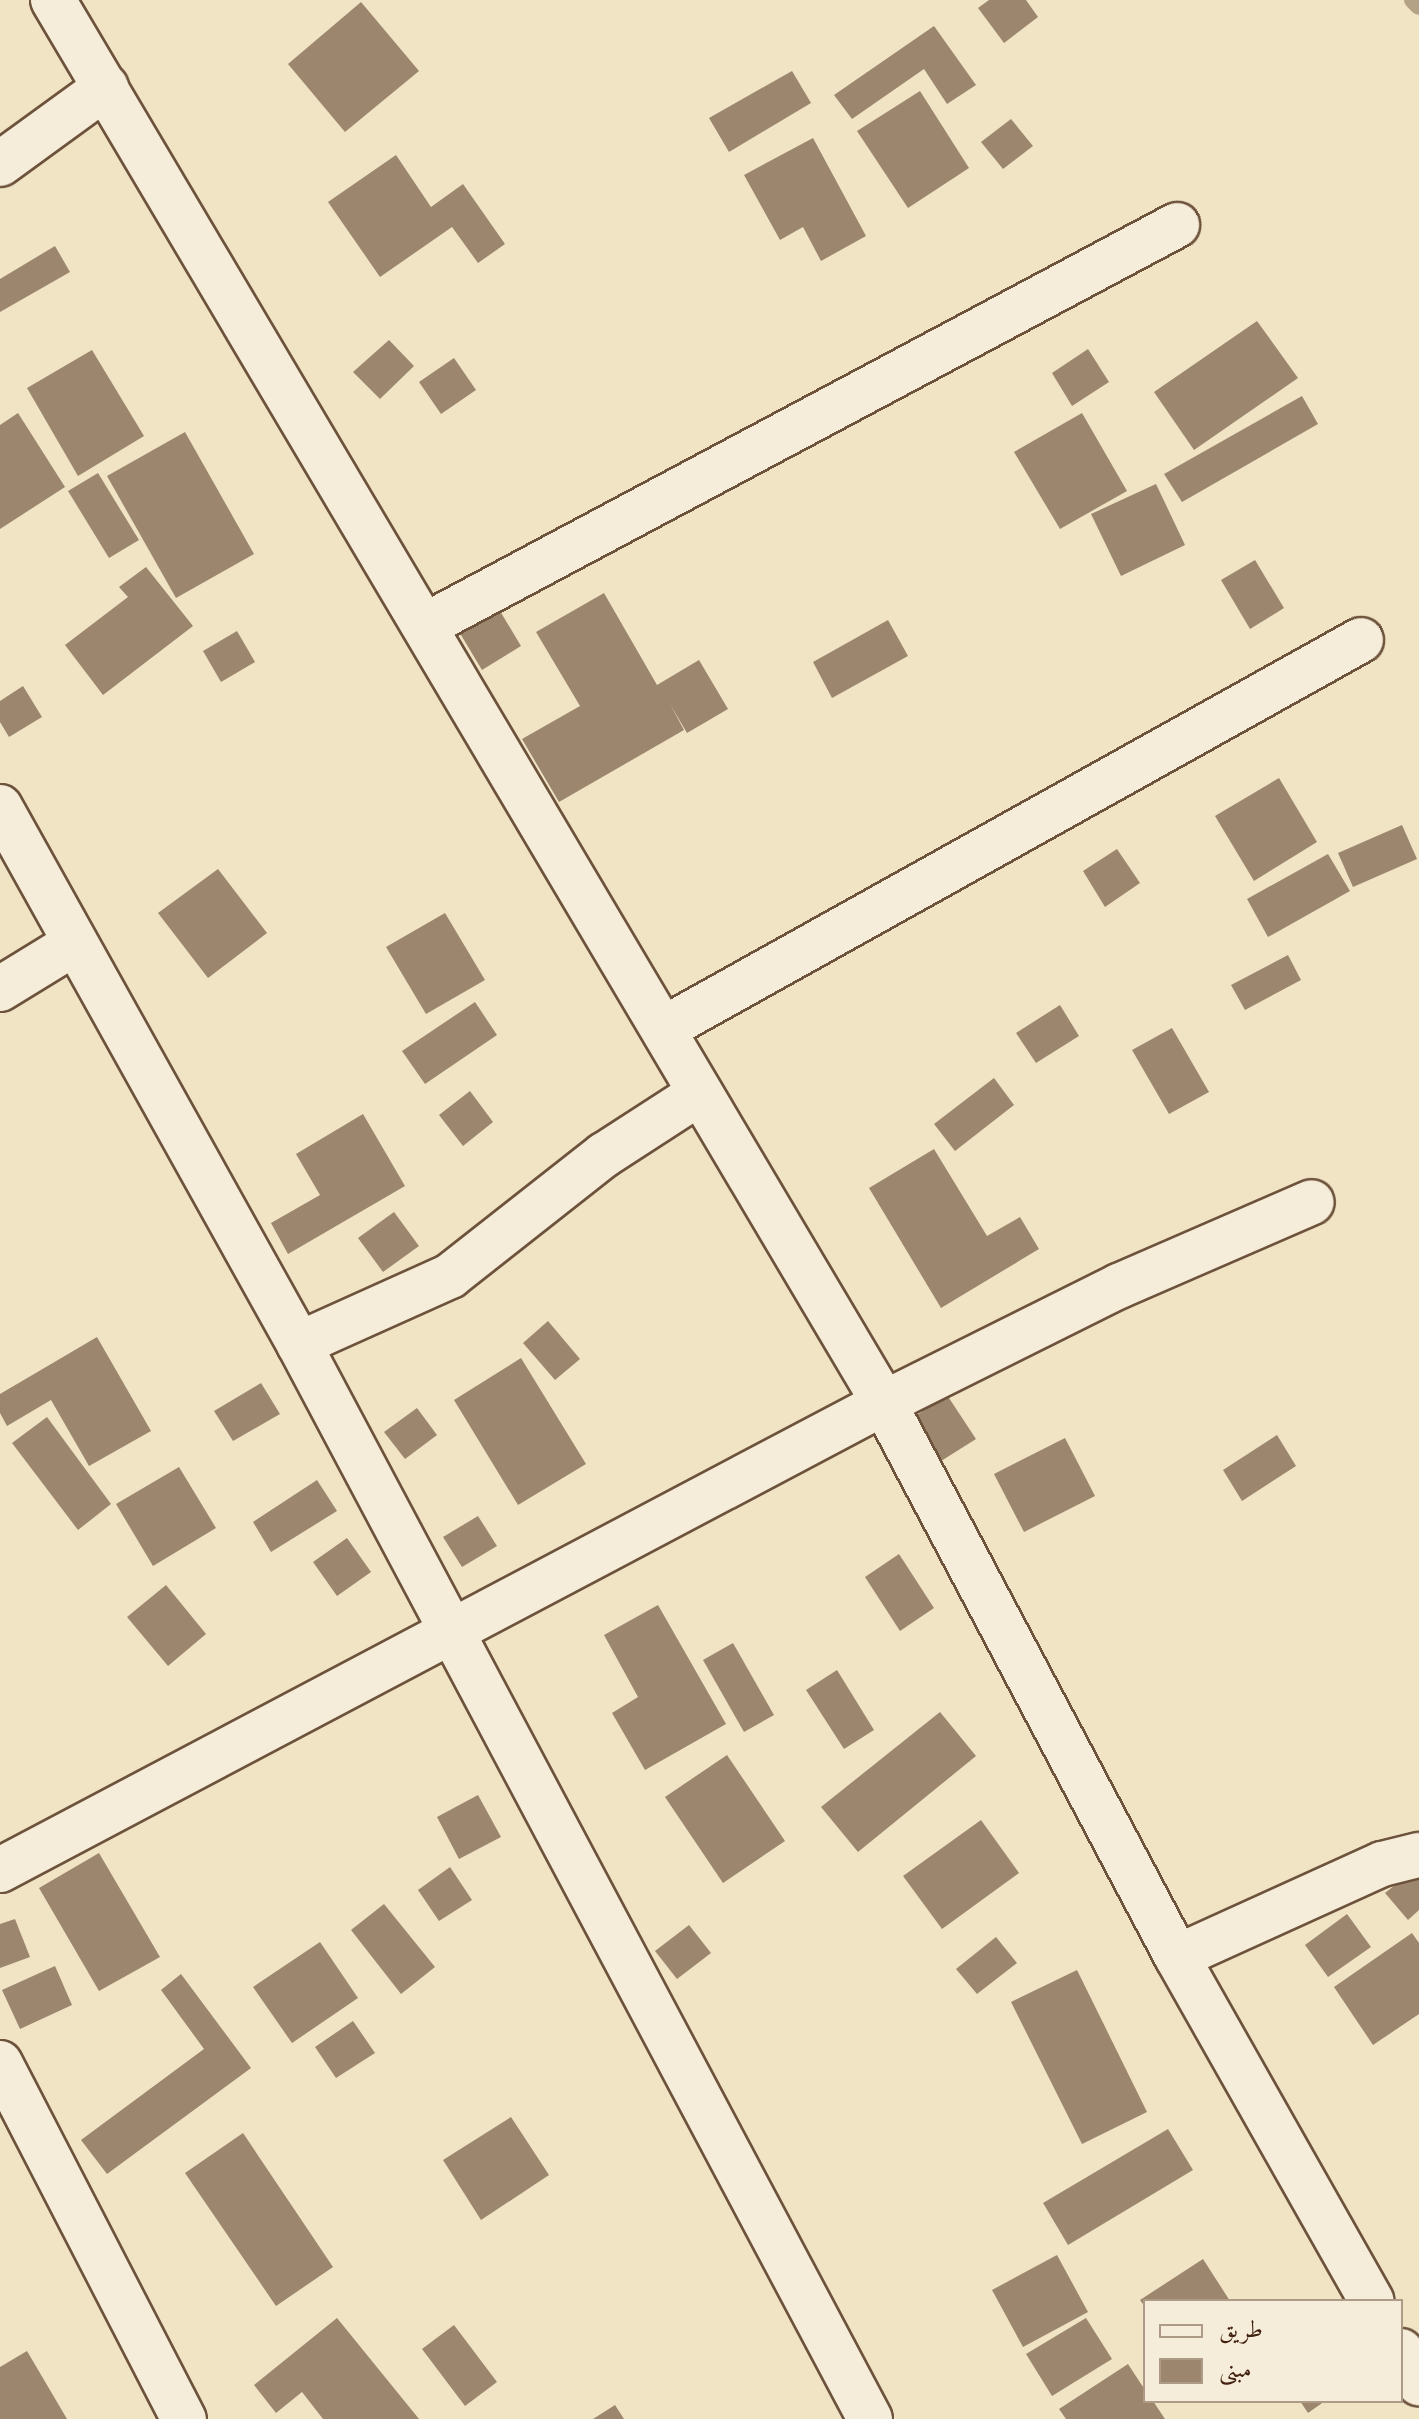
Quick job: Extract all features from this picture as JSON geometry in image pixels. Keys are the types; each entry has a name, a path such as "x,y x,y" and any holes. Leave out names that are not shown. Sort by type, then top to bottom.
{"street":[{"path":"53,0 426,625 884,1403 1177,1957 1371,2299"},
{"path":"0,164 106,87"},
{"path":"426,625 1177,225"},
{"path":"663,1029 1361,640"},
{"path":"0,807 299,1344 870,2419"},
{"path":"0,989 75,943"},
{"path":"299,1344 450,1276 604,1155 700,1093"},
{"path":"0,1870 884,1403 1119,1286 1312,1202"},
{"path":"1177,1957 1382,1864 1419,1855"},
{"path":"0,2063 184,2419"},
{"path":"1403,2355 1419,2383"}],"building":[{"path":"989,0 1026,0 1038,17 1004,43 978,8"},
{"path":"361,2 419,71 345,132 288,64"},
{"path":"934,26 976,85 947,104 924,69 852,119 834,95"},
{"path":"792,71 811,103 729,152 709,118"},
{"path":"920,91 969,168 908,208 857,131"},
{"path":"1011,119 1033,146 1003,169 981,142"},
{"path":"813,138 866,236 821,261 803,227 780,240 744,175"},
{"path":"396,155 431,207 463,184 505,244 478,263 452,227 380,277 328,202"},
{"path":"55,246 70,272 0,312 0,279"},
{"path":"1257,321 1298,378 1194,450 1154,392"},
{"path":"389,340 414,366 380,399 353,372"},
{"path":"1088,349 1109,382 1072,406 1052,373"},
{"path":"92,350 144,436 78,476 27,388"},
{"path":"454,358 476,390 441,414 419,382"},
{"path":"1302,396 1318,424 1182,502 1164,474"},
{"path":"18,413 65,487 0,529 0,425"},
{"path":"1082,413 1127,491 1060,529 1014,452"},
{"path":"185,432 254,554 176,598 107,476"},
{"path":"98,473 139,540 109,558 68,491"},
{"path":"1156,484 1185,545 1121,576 1091,514"},
{"path":"1255,560 1284,608 1250,629 1221,580"},
{"path":"146,567 193,626 103,695 65,645 128,597 119,587"},
{"path":"604,593 657,685 699,660 728,709 687,733 670,704 684,730 559,802 522,739 580,706 536,632"},
{"path":"491,596 521,646 482,670 452,620"},
{"path":"888,620 908,656 832,698 813,662"},
{"path":"237,631 255,662 221,682 203,651"},
{"path":"23,686 42,717 9,737 0,722 0,701"},
{"path":"1279,778 1317,842 1254,881 1215,816"},
{"path":"1402,825 1417,859 1353,887 1338,853"},
{"path":"1117,849 1140,883 1105,907 1083,871"},
{"path":"1328,854 1350,891 1268,937 1247,899"},
{"path":"218,869 267,933 208,978 158,913"},
{"path":"445,913 485,980 426,1014 386,947"},
{"path":"1288,955 1301,980 1245,1010 1231,985"},
{"path":"475,1002 497,1035 425,1084 402,1051"},
{"path":"1060,1005 1079,1036 1036,1063 1016,1033"},
{"path":"1172,1028 1209,1092 1169,1114 1132,1050"},
{"path":"994,1078 1014,1105 955,1151 934,1124"},
{"path":"470,1091 493,1122 463,1146 439,1115"},
{"path":"363,1114 405,1186 288,1254 271,1223 320,1195 296,1154"},
{"path":"934,1149 987,1236 1020,1217 1039,1249 941,1308 869,1188"},
{"path":"394,1212 419,1246 383,1272 358,1238"},
{"path":"548,1321 580,1359 555,1380 523,1343"},
{"path":"97,1337 151,1431 89,1466 51,1400 7,1426 0,1413 0,1394"},
{"path":"521,1358 586,1464 518,1505 454,1400"},
{"path":"261,1383 280,1414 233,1441 214,1411"},
{"path":"947,1395 976,1439 930,1468 902,1425"},
{"path":"417,1408 437,1435 405,1459 384,1432"},
{"path":"47,1417 111,1504 78,1530 12,1443"},
{"path":"1277,1435 1296,1466 1242,1501 1223,1470"},
{"path":"1065,1438 1095,1496 1024,1532 994,1474"},
{"path":"179,1467 216,1528 153,1566 116,1504"},
{"path":"317,1480 337,1511 271,1552 253,1522"},
{"path":"478,1516 497,1546 462,1567 443,1537"},
{"path":"347,1538 371,1572 337,1596 313,1562"},
{"path":"899,1554 934,1608 900,1631 865,1577"},
{"path":"166,1585 206,1634 168,1666 127,1617"},
{"path":"658,1605 726,1724 645,1770 612,1713 638,1697 604,1635"},
{"path":"733,1643 774,1715 744,1732 703,1660"},
{"path":"837,1670 874,1730 844,1749 806,1690"},
{"path":"940,1712 976,1756 858,1852 821,1807"},
{"path":"727,1755 785,1841 723,1883 665,1797"},
{"path":"478,1795 501,1837 459,1859 437,1817"},
{"path":"981,1820 1019,1873 942,1929 903,1876"},
{"path":"99,1853 160,1957 99,1991 39,1888"},
{"path":"450,1867 472,1900 439,1921 418,1890"},
{"path":"1414,1870 1419,1876 1419,1910 1408,1920 1385,1893"},
{"path":"384,1904 435,1967 401,1994 351,1930"},
{"path":"1347,1914 1371,1947 1328,1977 1305,1945"},
{"path":"15,1919 30,1957 0,1968 0,1924"},
{"path":"689,1925 711,1953 677,1979 655,1951"},
{"path":"1412,1933 1419,1943 1419,2014 1373,2045 1334,1987"},
{"path":"996,1937 1017,1963 977,1994 956,1969"},
{"path":"320,1942 358,1998 292,2043 253,1987"},
{"path":"55,1966 72,2005 20,2029 2,1990"},
{"path":"1077,1970 1147,2112 1082,2144 1011,2002"},
{"path":"181,1974 251,2068 107,2174 81,2140 204,2049 161,1990"},
{"path":"353,2021 375,2053 336,2078 315,2047"},
{"path":"511,2117 549,2175 481,2220 443,2160"},
{"path":"1168,2129 1193,2170 1068,2245 1043,2203"},
{"path":"243,2133 333,2267 276,2306 185,2173"},
{"path":"1057,2255 1088,2312 1023,2347 992,2290"},
{"path":"1203,2259 1229,2299 1143,2299 1143,2304 1140,2300"},
{"path":"337,2318 419,2419 323,2419 302,2392 276,2413 254,2385"},
{"path":"1086,2318 1112,2359 1052,2396 1026,2354"},
{"path":"454,2325 497,2382 465,2406 422,2349"},
{"path":"27,2351 67,2419 0,2419 0,2367"},
{"path":"1128,2364 1143,2387 1143,2403 1154,2403 1165,2419 1066,2419 1059,2409"},
{"path":"1301,2403 1322,2403 1308,2413"},
{"path":"615,2405 624,2419 593,2419"}],"waterway":[{"path":"1413,0 1419,6"}]}
